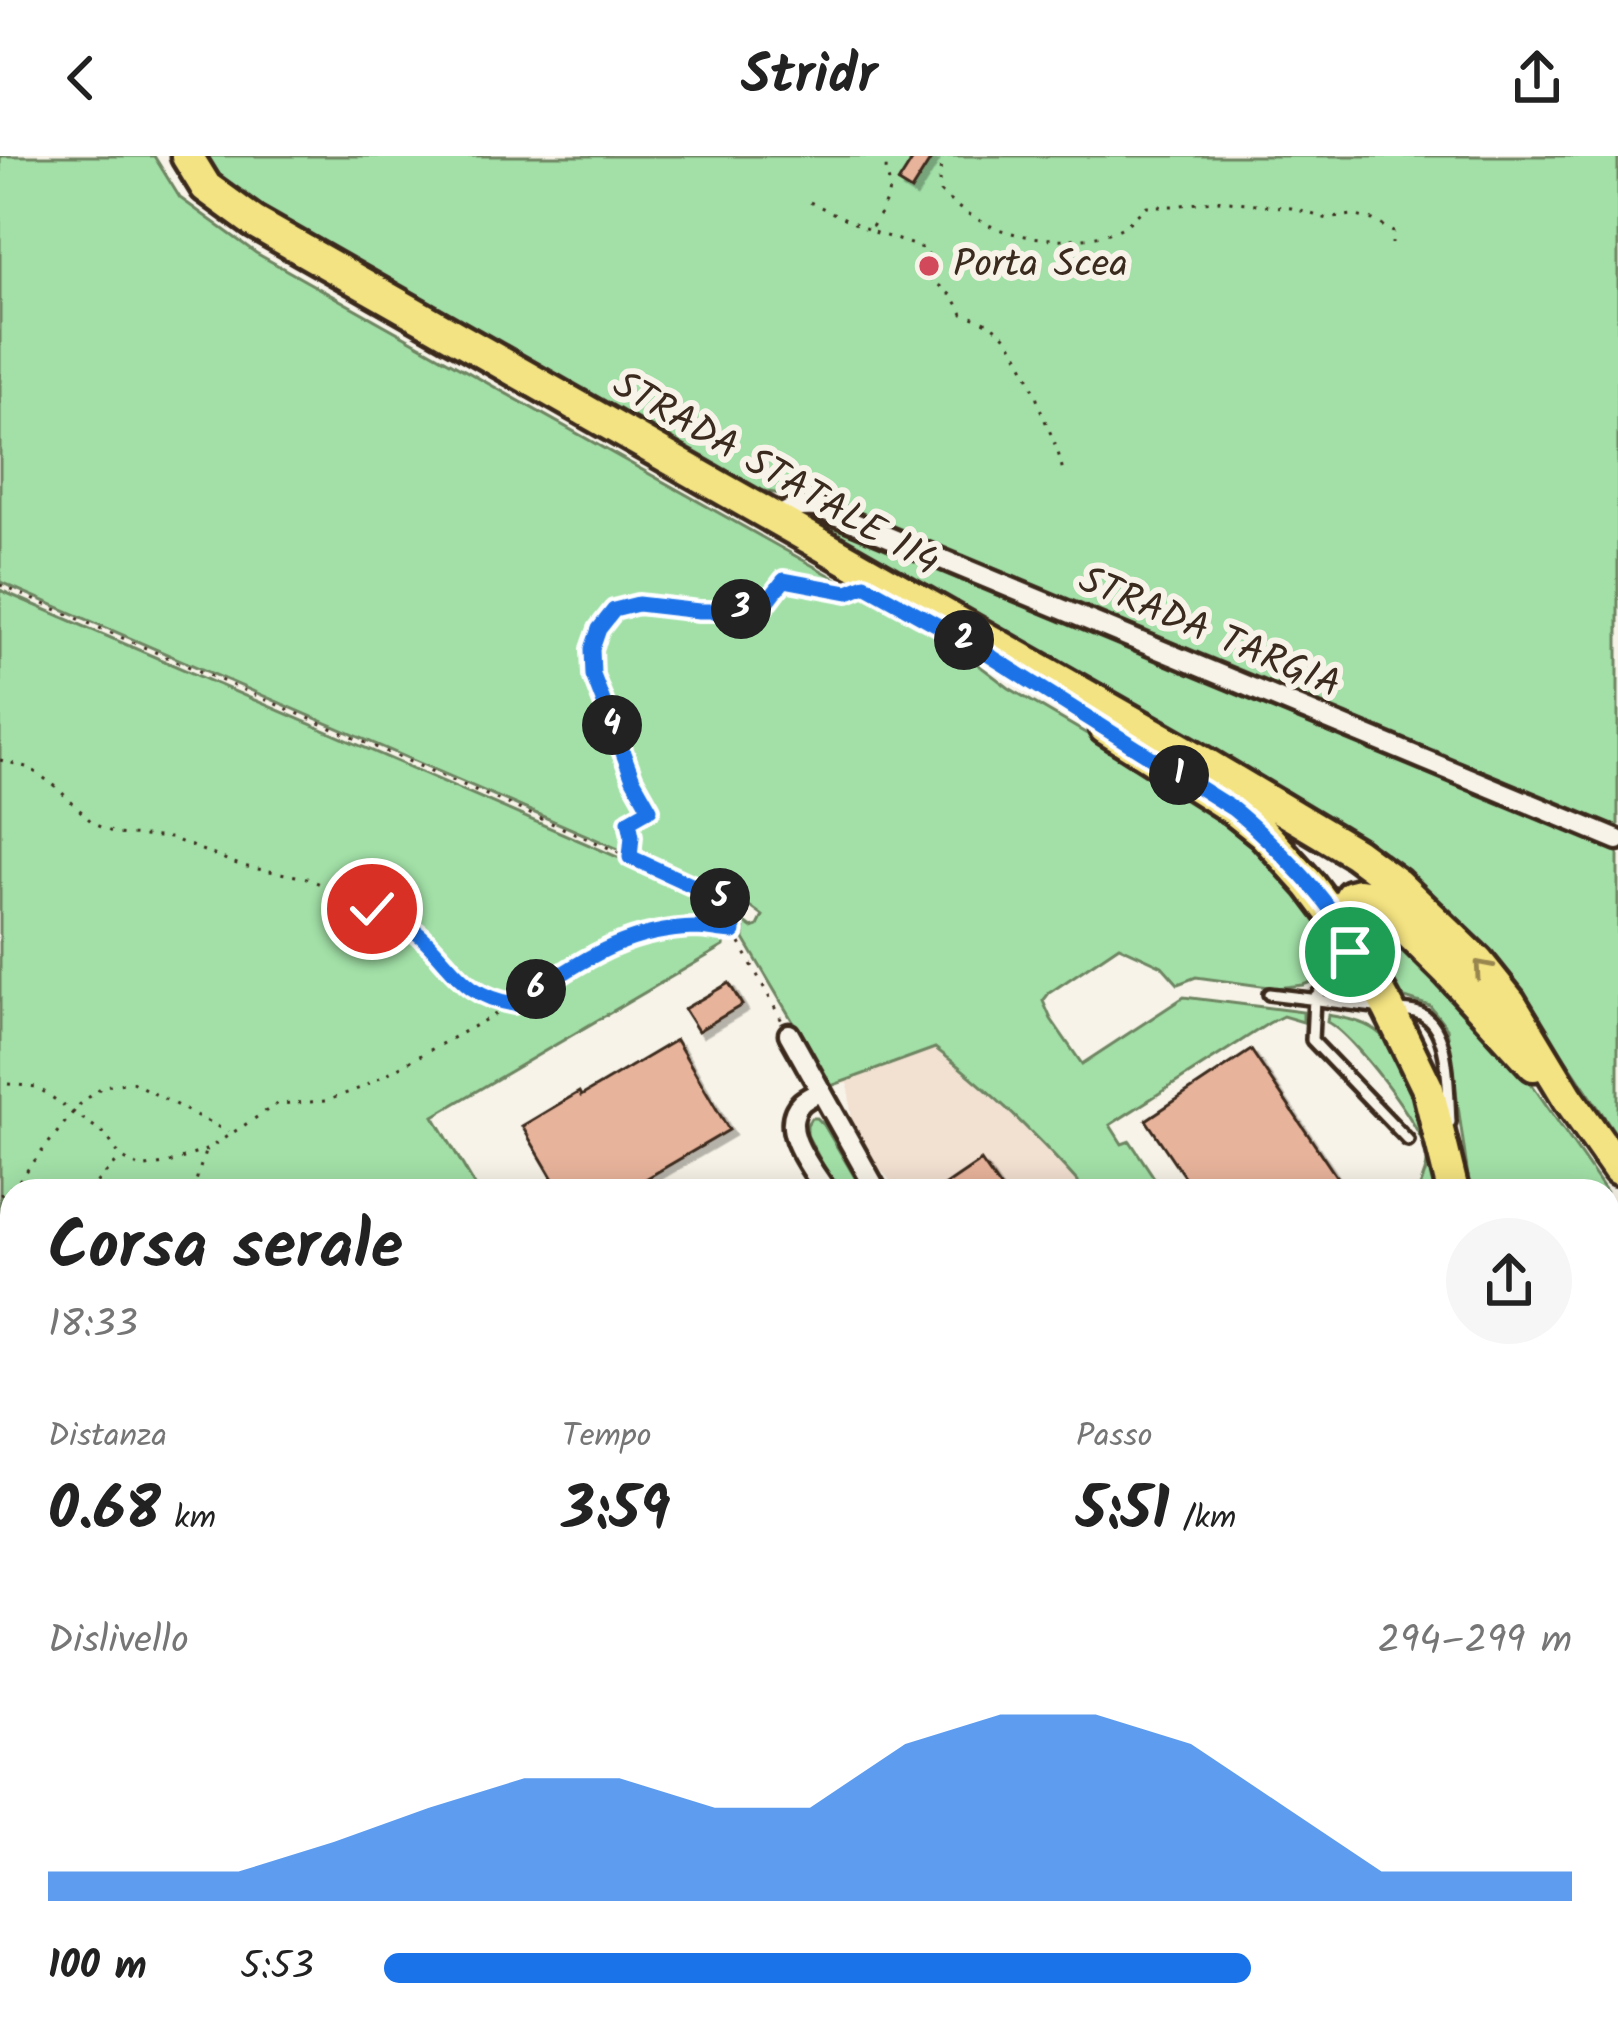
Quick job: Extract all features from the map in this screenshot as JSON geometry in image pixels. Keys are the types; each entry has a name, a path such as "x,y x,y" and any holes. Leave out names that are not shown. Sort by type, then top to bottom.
{"main road":[{"name":"STRADA STATALE 114","path":"167,156 195,197 264,246 968,642 1233,809 1283,854 1350,938 1427,1090 1451,1179"},
{"name":"STRADA STATALE 114","path":"187,156 206,187 254,222 1193,756 1369,863 1429,912 1510,1002 1614,1170"},
{"path":"1350,938 1343,919 1345,907 1351,896 1372,896 1568,1098"}],"street":[{"name":"STRADA TARGIA","path":"775,520 788,509 816,507 1618,840"},
{"path":"788,1034 870,1179"},
{"path":"819,1092 801,1102 792,1120 794,1136 819,1179"}],"lane":[{"path":"1350,938 1346,965 1314,998 1312,1040 1408,1140"},
{"path":"1269,994 1390,1009"}],"path":[{"path":"870,231 890,186 884,167 889,156"},
{"path":"942,156 940,192 992,227 1020,234 1069,238 1112,232 1147,206 1220,200 1292,208 1328,219 1352,215 1373,220 1394,232 1392,244"},
{"path":"810,202 870,231 926,249 930,278 953,297 963,314 1005,335 1032,382 1063,472"},
{"path":"630,857 629,821 650,809 633,779 593,675 592,649 599,629 614,610 638,604 699,611 765,605 784,580 848,592 865,585"},
{"path":"0,586 733,904 734,932 788,1034"},
{"path":"0,760 30,769 94,824 116,833 171,838 242,866 307,878 329,888 406,925 475,992 514,1004"},
{"path":"8,1084 37,1087 105,1134 121,1157 141,1168 169,1163 206,1150 277,1104 326,1101 363,1087 611,945 655,932 700,928 734,932"},
{"path":"20,1179 79,1106 103,1086 132,1082 230,1132"},
{"path":"197,1179 206,1150"},
{"path":"100,1179 121,1157"}],"shaded area":[{"path":"744,939 935,1048 1076,1179 889,1179 852,1123 848,1083 831,1086"}],"green space":[{"path":"0,156 154,156 180,198 256,253 922,627 1009,688 1216,810 1252,835 1334,932 1340,955 1329,975 1276,988 1196,977 1178,984 1162,966 1119,946 1049,993 1043,1001 1051,1019 1082,1064 1184,997 1303,1012 1303,1022 1283,1016 1269,1023 1110,1125 1122,1144 1130,1141 1155,1179 1075,1179 1014,1116 935,1048 831,1086 744,939 745,923 758,926 763,916 748,905 0,582"},
{"path":"197,156 909,156 910,163 915,156 1618,156 1618,835 1158,639 818,501 732,485 238,200"},
{"path":"805,512 1618,848 1618,1137 1492,959 1462,925 1406,876 1220,753 809,527"},
{"path":"0,590 689,888 710,915 725,910 724,946 434,1116 471,1179 0,1179"},
{"path":"1364,903 1515,1060 1598,1179 1468,1179 1447,1028 1430,1006 1399,996 1353,916"},
{"path":"1328,1015 1356,1021 1392,1047 1412,1084 1439,1179 1424,1179 1427,1154 1412,1123 1385,1082 1327,1022"},
{"path":"817,1118 824,1125 856,1179 831,1179 807,1135 807,1125"}],"building":[{"path":"915,156 933,156 911,191 898,183"},
{"path":"729,983 742,1005 698,1031 684,1009"},
{"path":"676,1040 729,1130 646,1179 553,1179 522,1126 579,1092 581,1096"},
{"path":"1251,1050 1338,1179 1186,1179 1146,1120"},
{"path":"981,1161 994,1179 955,1179"}],"place":[{"name":"Porta Scea","path":"929,266"}],"route":[{"path":"372,909 406,925 475,992 514,1004 611,945 655,932 700,928 734,932 733,904 630,857 629,821 650,809 633,779 593,675 592,649 599,629 614,610 638,604 699,611 765,605 784,580 848,592 865,585 968,642 1233,809 1263,833 1310,885 1350,938 1350,952"}]}
